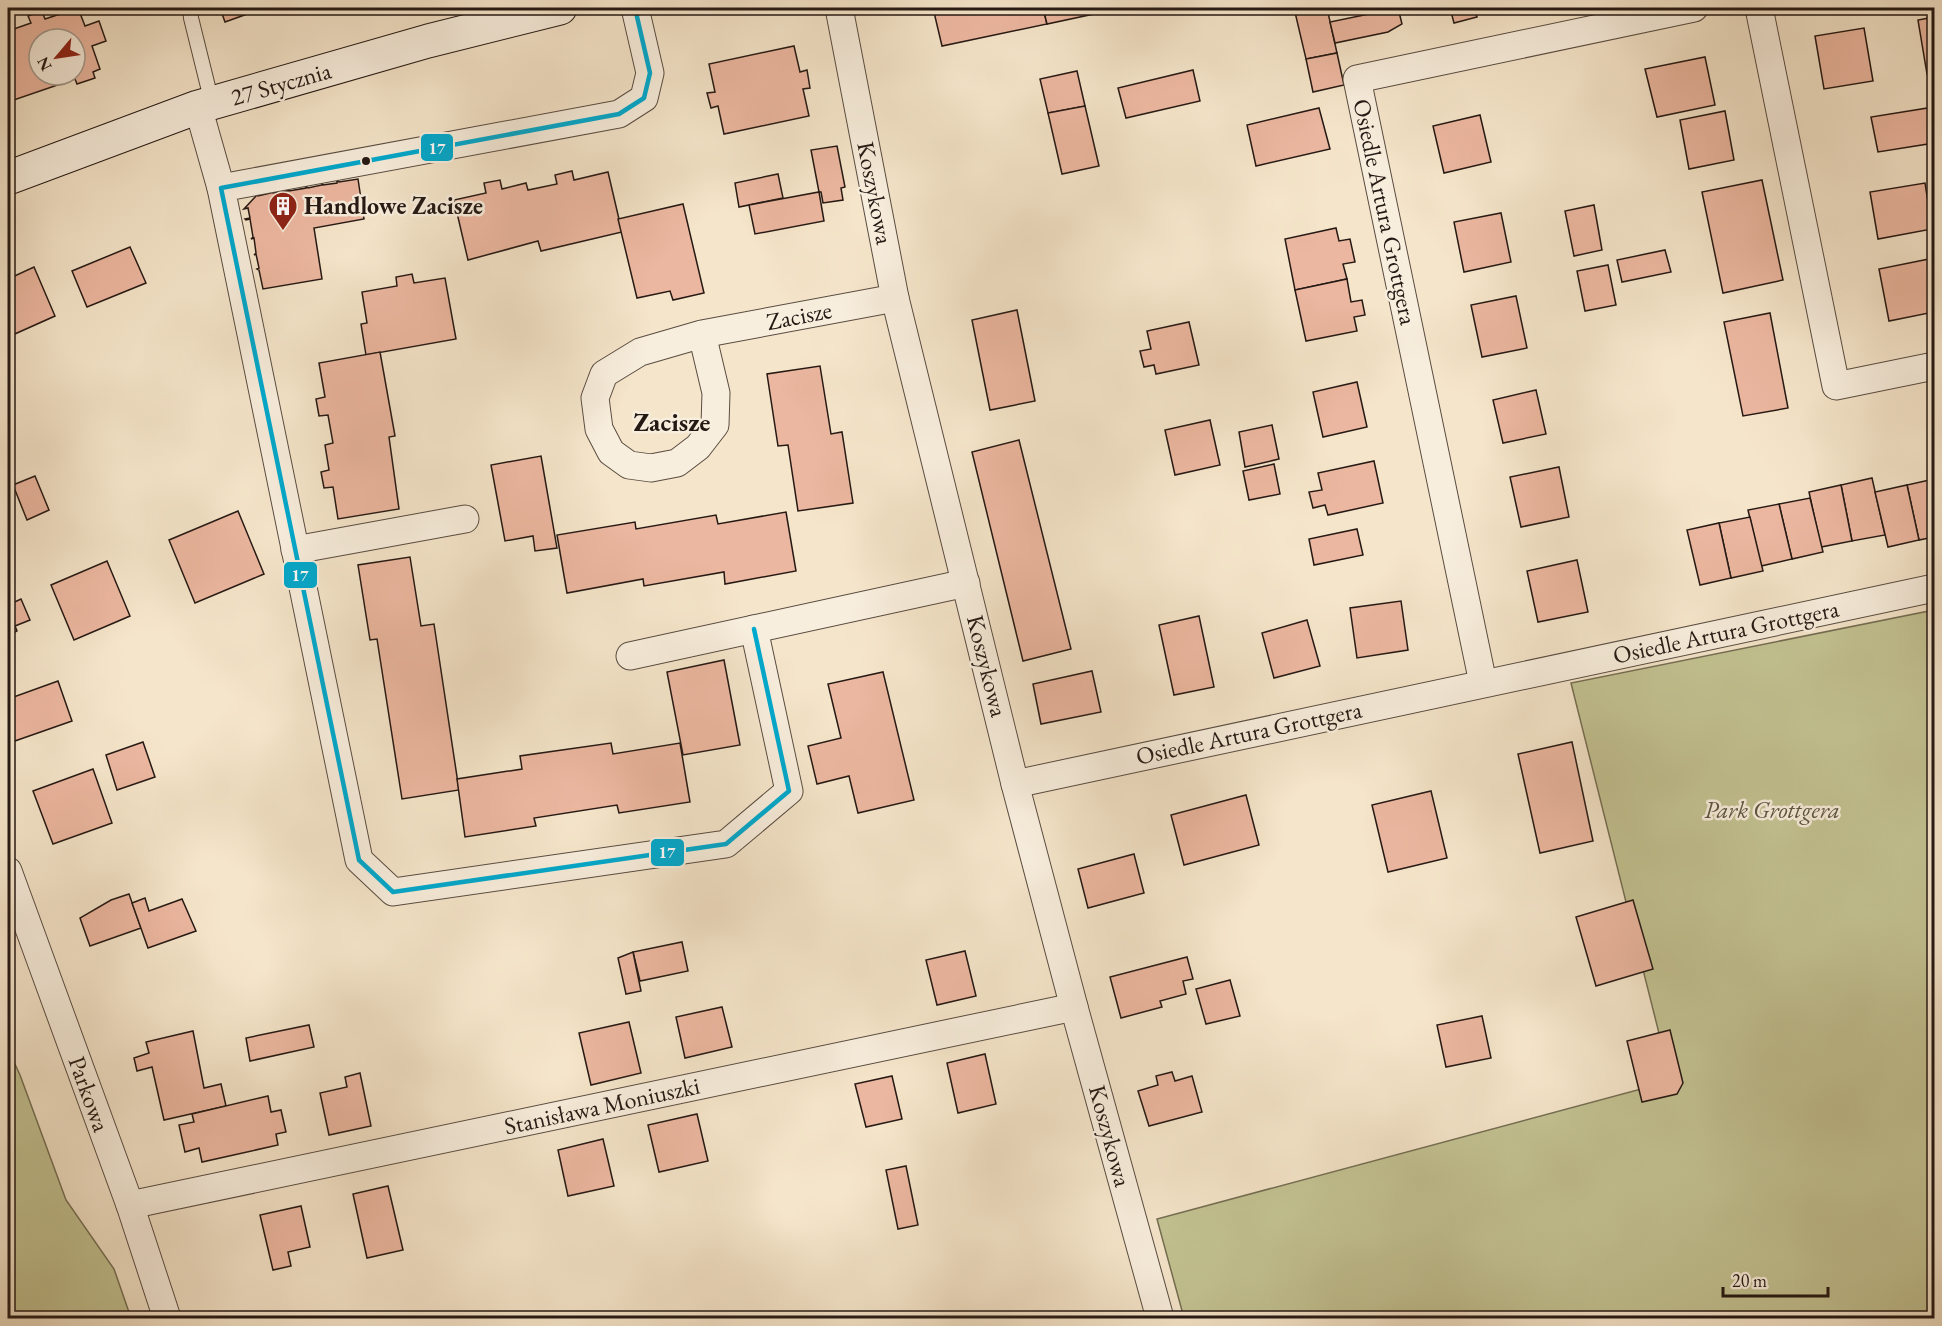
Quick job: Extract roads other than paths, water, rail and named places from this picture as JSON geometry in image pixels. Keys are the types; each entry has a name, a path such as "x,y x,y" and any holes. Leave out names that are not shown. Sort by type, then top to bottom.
{"main road":[{"name":"27 Stycznia","path":"8,178 205,105 428,41 560,8"}],"street":[{"path":"221,188 619,114 644,98 650,73 635,8"},
{"name":"Koszykowa","path":"839,8 895,298 1015,784 1160,1318"},
{"name":"Osiedle Artura Grottgera","path":"1483,683 1357,79 1615,16 1694,8"},
{"path":"1759,8 1836,386 1935,366"},
{"path":"205,105 359,860 393,892 726,844 789,791 754,629"},
{"name":"Zacisze","path":"702,334 716,393 715,425 698,447 677,463 651,468 629,465 611,452 599,429 594,399 604,374 640,352 702,334 895,298"},
{"path":"295,550 465,519"},
{"path":"630,656 966,583"},
{"name":"Osiedle Artura Grottgera","path":"1015,784 1935,588"},
{"name":"Parkowa","path":"8,871 130,1205 167,1318"},
{"name":"Stanisława Moniuszki","path":"130,1205 1074,1007"}],"lane":[{"path":"190,8 205,105"}],"place":[{"name":"Handlowe Zacisze","path":"283,232"}],"district":[{"name":"Zacisze","path":"672,422"}],"park label":[{"name":"Park Grottgera","path":"1772,810"}]}
